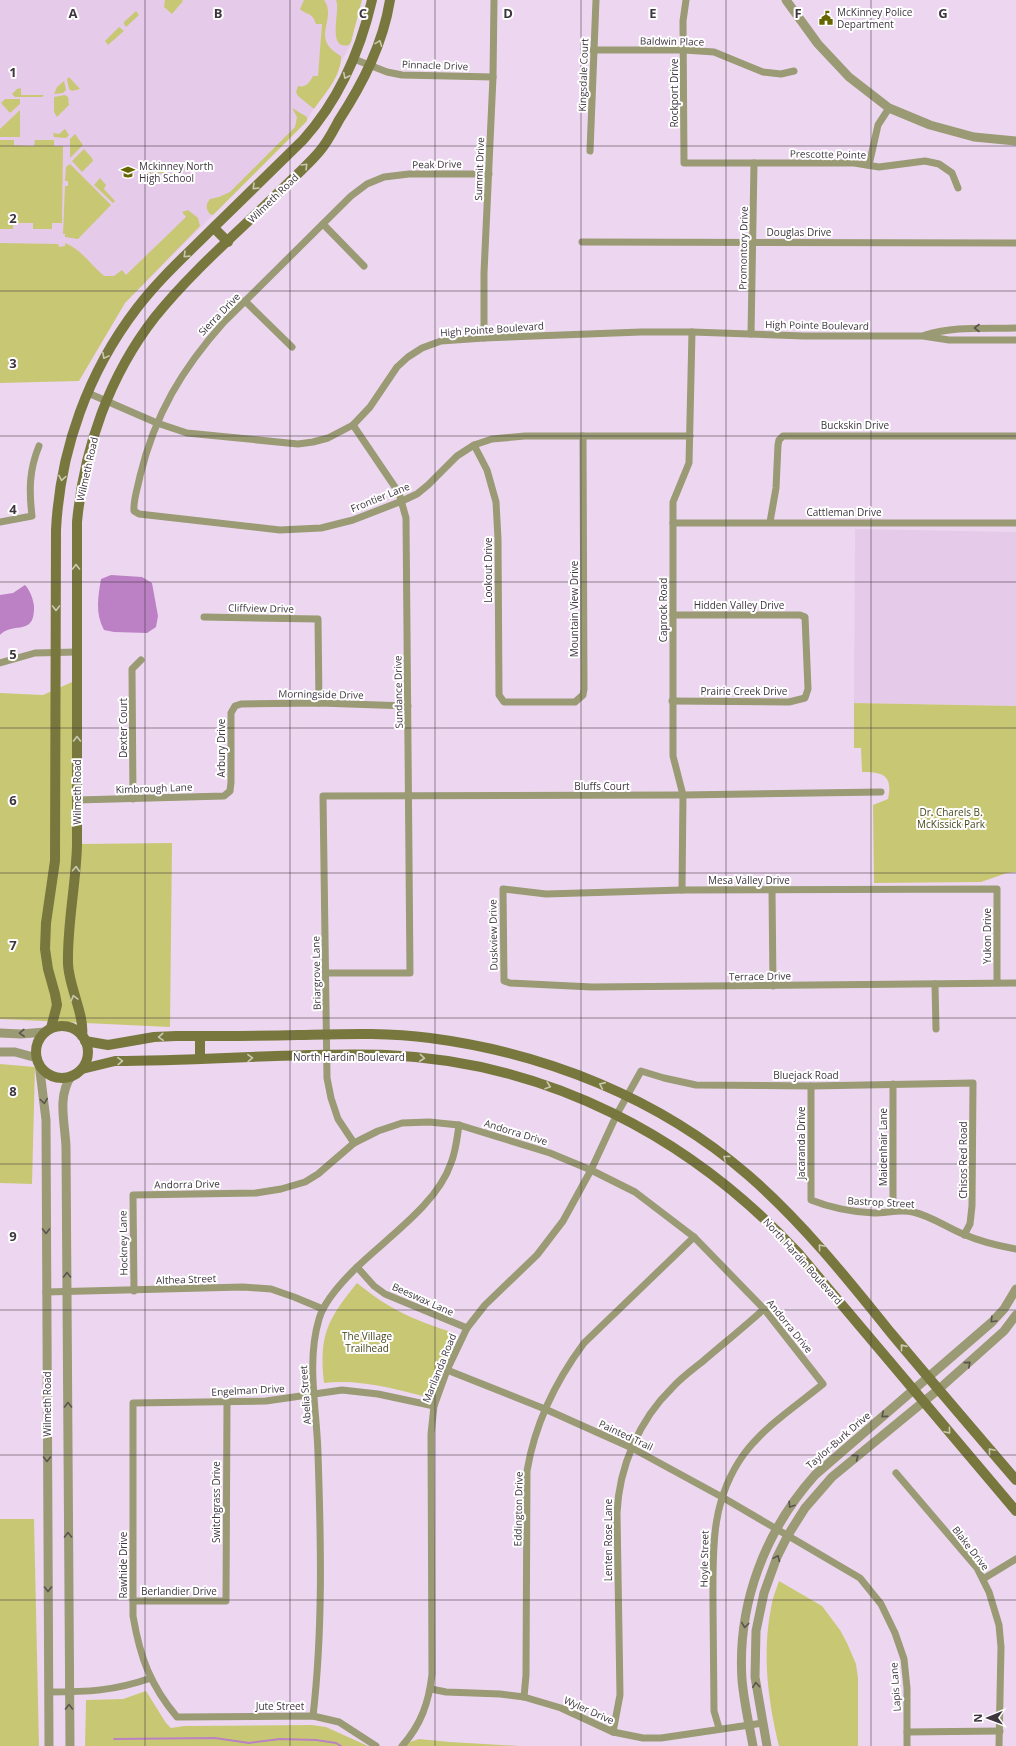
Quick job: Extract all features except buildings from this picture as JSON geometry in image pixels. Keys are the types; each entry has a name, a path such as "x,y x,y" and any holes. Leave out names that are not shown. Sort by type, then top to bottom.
{"main road":[{"name":"Wilmeth Road","path":"48,1030 57,1005 56,994 48,969 45,949 46,922 55,861 55,565 58,504 67,454 78,419 88,393 111,346 138,307 172,268 309,133 338,91 354,59 366,24 372,0"},
{"name":"Wilmeth Road","path":"84,1038 81,1020 70,980 68,965 70,924 76,871 76,540 79,505 89,451 106,400 128,358 156,317 181,288 320,151 352,100 370,65 382,36 390,0"},
{"path":"214,228 228,242"},
{"path":"66,1026 76,1030 84,1038 88,1054 82,1069 71,1076 63,1078 52,1076 43,1070 38,1060 37,1045 48,1030 66,1026"},
{"name":"North Hardin Boulevard","path":"84,1038 108,1045 154,1037 327,1034 409,1036 484,1047 553,1066 586,1078 627,1097 670,1120 707,1144 746,1173 786,1209 814,1239 928,1377 1016,1480"},
{"path":"200,1036 200,1059"},
{"name":"North Hardin Boulevard","path":"82,1069 115,1061 327,1056 402,1056 438,1060 484,1068 548,1086 617,1114 662,1139 692,1159 735,1192 764,1217 799,1254 1016,1511"}],"street":[{"name":"Summit Drive","path":"484,338 484,273 493,77 494,0"},
{"name":"Kingsdale Court","path":"590,151 596,0"},
{"name":"Rockport Drive","path":"684,163 683,21 686,0"},
{"path":"786,0 818,44 849,77 889,108 930,125 974,137 1016,141"},
{"name":"Baldwin Place","path":"594,50 684,50 714,52 763,72 781,74 794,71"},
{"name":"Pinnacle Drive","path":"354,59 402,75 493,77"},
{"path":"869,165 878,125 889,108"},
{"name":"Prescotte Pointe","path":"684,163 854,163 879,166 925,162 939,164 952,173 958,188"},
{"name":"Promontory Drive","path":"751,334 754,163"},
{"name":"Peak Drive","path":"384,177 409,174 489,174"},
{"name":"Sierra Drive","path":"134,512 134,505 143,463 157,423 171,393 189,364 204,344 245,301 323,224 361,188 374,180 384,177"},
{"path":"323,224 364,266"},
{"name":"Douglas Drive","path":"582,242 1016,243"},
{"path":"245,301 292,346"},
{"name":"High Pointe Boulevard","path":"923,336 941,330 956,328 1016,328"},
{"name":"High Pointe Boulevard","path":"88,393 157,423 195,435 298,444 328,438 353,425 370,407 397,367 422,348 441,341 641,332 923,336 949,340 1016,340"},
{"name":"Caprock Road","path":"682,890 683,795 673,756 673,502 689,464 692,332"},
{"name":"Sundance Drive","path":"326,972 410,973 407,529 402,501 391,479 353,425"},
{"name":"Mountain View Drive","path":"500,699 504,702 575,702 583,695 583,436"},
{"name":"Frontier Lane","path":"134,512 139,514 280,530 321,528 353,520 402,501 423,490 457,456 474,445 492,439 507,437 690,436"},
{"name":"Buckskin Drive","path":"770,522 776,488 778,445 779,440 783,436 1016,436"},
{"name":"Lookout Drive","path":"474,445 487,470 496,502 498,539 498,689 500,699"},
{"path":"0,522 32,516 29,495 30,479 34,458 40,446"},
{"name":"Cattleman Drive","path":"673,523 1016,523"},
{"name":"Hidden Valley Drive","path":"672,615 800,615 805,617"},
{"name":"Cliffview Drive","path":"204,617 318,619 319,703"},
{"name":"Prairie Creek Drive","path":"672,701 789,702 802,700 807,695 808,689 805,617"},
{"path":"0,663 35,653 77,652"},
{"name":"Dexter Court","path":"133,799 132,669 141,660"},
{"name":"Morningside Drive","path":"234,706 241,704 319,703 408,706"},
{"name":"Arbury Drive","path":"230,791 231,713 234,706"},
{"name":"Kimbrough Lane","path":"77,800 224,796 230,791"},
{"name":"Bluffs Court","path":"323,796 683,795 881,792"},
{"name":"Briargrove Lane","path":"323,796 327,1078 331,1098 338,1119 354,1143"},
{"name":"Mesa Valley Drive","path":"503,889 546,894 682,890 996,889"},
{"name":"Duskview Drive","path":"503,889 504,981"},
{"name":"Yukon Drive","path":"996,889 997,983"},
{"path":"772,890 773,986"},
{"name":"Terrace Drive","path":"504,981 510,983 592,987 1016,983"},
{"path":"935,984 936,1029"},
{"path":"0,1033 22,1034 48,1030"},
{"path":"0,1052 15,1052 38,1060"},
{"name":"Wilmeth Road","path":"38,1060 46,1120 49,1746"},
{"name":"Marilanda Road","path":"402,1746 422,1718 430,1690 432,1667 430,1434 434,1406 447,1370 466,1328 485,1305 541,1249 563,1221 591,1170 617,1114 641,1071"},
{"name":"Bluejack Road","path":"641,1071 664,1078 696,1084 811,1086 973,1083"},
{"name":"Wilmeth Road","path":"70,1746 66,1147 62,1098 66,1084 71,1076"},
{"name":"Chisos Red Road","path":"964,1235 970,1224 972,1206 973,1083"},
{"name":"Maidenhair Lane","path":"893,1210 894,1084"},
{"name":"Jacaranda Drive","path":"811,1086 811,1200"},
{"name":"Andorra Drive","path":"133,1195 256,1193 281,1189 305,1182 318,1174 354,1143 378,1131 402,1123 429,1122 459,1125 550,1153 591,1170 635,1192 694,1237 764,1309 823,1384"},
{"name":"Abelia Street","path":"313,1716 320,1634 318,1450 312,1361 319,1318 323,1309 341,1283 422,1208 441,1183 451,1164 459,1125"},
{"name":"Hockney Lane","path":"133,1195 134,1290"},
{"name":"Bastrop Street","path":"811,1200 829,1208 851,1211 875,1213 893,1210 912,1212 930,1218 964,1235 1016,1249"},
{"name":"Eddington Drive","path":"524,1697 526,1675 527,1471 532,1446 545,1409 554,1388 569,1363 584,1343 694,1237"},
{"name":"Beeswax Lane","path":"357,1267 374,1286 386,1294 466,1328"},
{"name":"Althea Street","path":"46,1292 243,1287 271,1289 323,1309"},
{"name":"Taylor-Burk Drive","path":"753,1746 742,1679 744,1625 750,1593 760,1562 776,1528 796,1497 815,1475 992,1322 1004,1309 1016,1289"},
{"name":"Lenten Rose Lane","path":"613,1732 620,1695 616,1513 622,1473 632,1448 647,1419 671,1388 764,1309"},
{"path":"767,1746 755,1677 756,1631 764,1593 777,1558 788,1535 805,1508 832,1477 939,1389 1004,1331 1016,1315"},
{"name":"Painted Trail","path":"447,1370 545,1409 632,1448 722,1496 788,1535"},
{"name":"Hoyle Street","path":"719,1728 714,1711 713,1545 715,1522 722,1496 744,1455 762,1433 823,1384"},
{"name":"Engelman Drive","path":"133,1403 266,1401 342,1390 378,1394 434,1406"},
{"name":"Switchgrass Drive","path":"226,1601 227,1402"},
{"name":"Rawhide Drive","path":"133,1403 133,1616 138,1644 150,1678 162,1699 177,1717"},
{"name":"Blake Drive","path":"896,1473 977,1568 994,1606 999,1625 1000,1647 1000,1746"},
{"name":"Lapis Lane","path":"788,1535 860,1578 881,1604 895,1633 904,1658 907,1688 907,1746"},
{"path":"983,1579 1016,1559"},
{"name":"Berlandier Drive","path":"133,1601 226,1601"},
{"path":"49,1692 85,1692 108,1690 127,1686 150,1678"},
{"name":"Wyler Drive","path":"430,1690 500,1694 524,1697 561,1708 613,1732 643,1738 661,1738 719,1728 749,1726 763,1723"},
{"name":"Jute Street","path":"177,1717 313,1716 339,1722 376,1746"},
{"path":"907,1732 1000,1731"}],"shaded area":[{"name":"Mckinney North High School","path":"0,0 361,0 350,46 306,122 125,303 106,334 0,383"},
{"path":"855,529 1016,532 1016,706 854,703"},
{"path":"111,575 142,577 152,583 158,616 156,627 147,633 114,632 104,630 98,611 99,592 101,579"},
{"path":"25,585 31,595 34,606 31,622 23,627 11,629 0,635 0,595 13,593"}],"green space":[{"path":"165,0 183,1 172,14 164,7"},
{"path":"304,0 324,0 328,15 325,36 332,49 341,56 341,63 336,77 314,109 298,96 296,92 298,86 305,85 313,76 318,76 322,24 316,24 311,15 300,9"},
{"path":"336,0 362,0 349,45 342,45 338,42 336,36"},
{"path":"136,11 139,15 126,27 124,22"},
{"path":"119,27 124,31 108,45 105,41"},
{"path":"69,77 80,89 72,91 69,89 67,79"},
{"path":"64,81 66,90 63,93 54,94 57,87"},
{"path":"21,88 21,95 44,95 42,97 15,97 12,94 17,89"},
{"path":"65,95 68,97 69,105 57,117 54,112 54,97"},
{"path":"5,99 20,99 20,104 10,113 1,103"},
{"path":"292,108 307,117 307,121 213,215 210,214 207,210 207,206 210,199 230,192 295,127 297,117"},
{"path":"20,110 20,137 0,137 0,129"},
{"path":"65,129 69,135 66,138 54,137 53,133 59,134"},
{"path":"75,134 83,145 70,158 70,139"},
{"path":"0,140 14,140 14,145 34,146 35,140 54,140 54,146 63,146 62,223 52,223 52,229 33,229 33,223 13,223 13,229 0,229"},
{"path":"84,149 93,161 82,172 72,161"},
{"path":"70,164 111,205 78,239 65,237 65,234 63,234 65,186 68,186 68,181 65,181 66,167"},
{"path":"173,167 168,173 153,173 155,169"},
{"path":"151,171 151,180 142,181 142,178"},
{"path":"100,178 106,185 104,189 115,201 113,203 94,185"},
{"path":"188,210 198,218 200,226 125,303 79,381 0,383 0,243 58,244 59,247 65,246 65,243 81,253 104,276 114,276 122,270 126,275 186,217 182,212"},
{"path":"81,678 81,844 172,843 170,1027 0,1019 0,693 43,695"},
{"name":"Dr. Charels B. McKissick Park","path":"854,703 1016,706 1016,872 1007,873 981,882 874,883 873,805 888,799 889,785 888,780 881,774 862,772 861,748 854,748"},
{"path":"0,1064 35,1067 32,1184 0,1183"},
{"name":"The Village Trailhead","path":"357,1283 380,1300 414,1319 454,1333 430,1398 391,1388 351,1382 324,1383 323,1352 327,1329 338,1307"},
{"path":"0,1519 34,1519 39,1746 0,1746"},
{"path":"779,1581 822,1606 840,1630 847,1643 856,1664 858,1678 858,1746 779,1746 769,1695 767,1643 768,1625 774,1594"},
{"path":"146,1691 166,1723 171,1728 184,1726 312,1725 326,1727 368,1746 85,1746 86,1700 123,1699"},
{"path":"419,1739 450,1742 520,1746 398,1746"}],"waterway":[{"path":"114,1739 215,1738 249,1743 280,1739 316,1740 336,1743 341,1746"}],"place":[{"name":"McKinney Police Department","path":"826,18"},
{"name":"Mckinney North High School","path":"128,172"}]}
